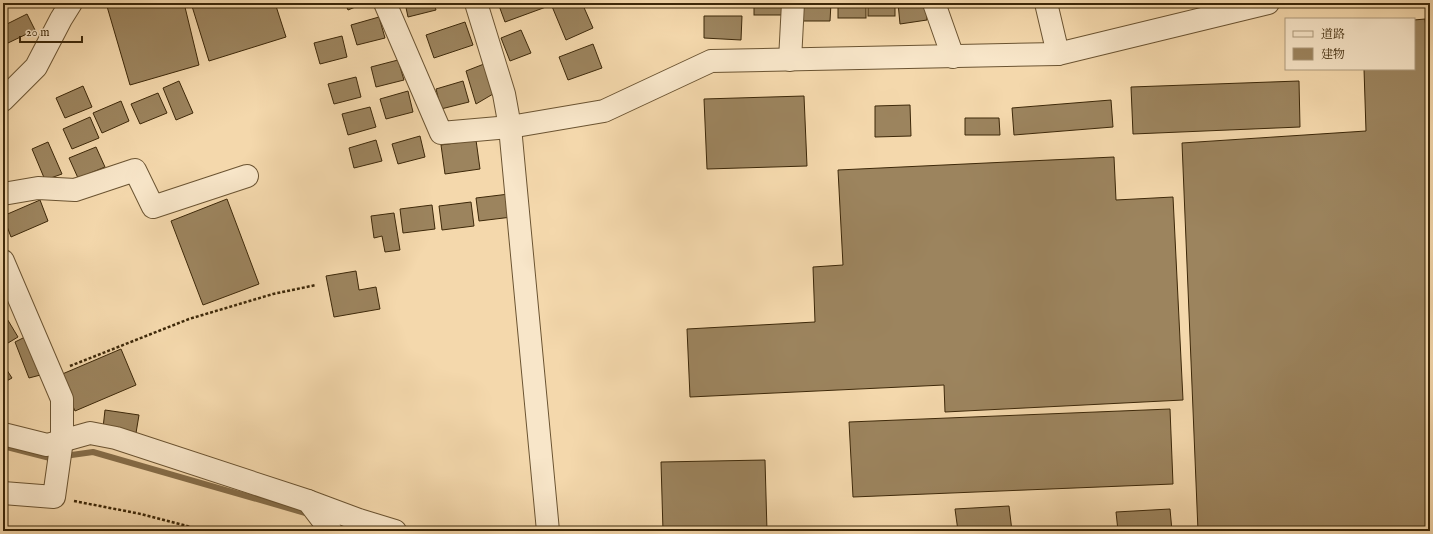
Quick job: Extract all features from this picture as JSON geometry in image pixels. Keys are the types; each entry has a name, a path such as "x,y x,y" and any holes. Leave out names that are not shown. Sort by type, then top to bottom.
{"street":[{"path":"3,100 36,66 71,3"},
{"path":"385,3 441,133 510,127 604,111 711,61 1058,54 1268,3"},
{"path":"476,3 504,94 510,127 548,531"},
{"path":"790,60 793,3"},
{"path":"934,3 952,56"},
{"path":"1046,3 1058,54"},
{"path":"3,194 38,188 75,190 135,170 153,208 246,176"},
{"path":"3,261 62,399 62,440 54,497 3,493"},
{"path":"3,434 47,445 90,433 116,438 395,531"},
{"path":"308,501 331,531"}],"path":[{"path":"51,374 189,319 273,294 316,285"},
{"path":"54,497 141,514 206,531"}],"building":[{"path":"106,3 184,3 199,65 130,85"},
{"path":"191,3 275,3 286,37 209,61"},
{"path":"345,3 365,3 348,10"},
{"path":"405,3 434,3 436,10 408,17"},
{"path":"498,3 544,3 546,7 505,22"},
{"path":"582,3 593,28 566,40 551,4"},
{"path":"744,3 744,5 706,4"},
{"path":"754,3 785,3 785,15 754,15"},
{"path":"799,3 831,3 830,21 799,21"},
{"path":"838,3 866,3 866,18 838,18"},
{"path":"868,3 895,3 895,16 868,16"},
{"path":"898,3 926,3 927,20 900,24"},
{"path":"27,14 35,30 8,43 3,33 3,26"},
{"path":"704,16 742,16 741,40 704,38"},
{"path":"379,17 385,38 357,45 351,25"},
{"path":"1425,19 1430,64 1430,531 1198,531 1182,143 1366,131 1364,70 1415,70 1415,20"},
{"path":"465,22 473,45 434,58 426,35"},
{"path":"521,30 531,53 510,61 501,38"},
{"path":"342,36 347,57 320,64 314,43"},
{"path":"593,44 602,68 568,80 559,57"},
{"path":"398,60 404,80 376,87 371,67"},
{"path":"484,64 493,94 476,104 466,71"},
{"path":"356,77 361,97 334,104 328,84"},
{"path":"179,81 193,113 176,120 163,88"},
{"path":"463,81 469,102 441,109 436,89"},
{"path":"1299,81 1300,127 1133,134 1131,87"},
{"path":"83,86 92,107 65,118 56,98"},
{"path":"408,91 413,112 386,119 380,99"},
{"path":"158,93 167,113 140,124 131,104"},
{"path":"804,96 807,166 707,169 704,99"},
{"path":"1111,100 1113,127 1014,135 1012,108"},
{"path":"121,101 129,121 102,133 93,113"},
{"path":"910,105 911,136 875,137 875,106"},
{"path":"370,107 376,127 348,135 342,114"},
{"path":"90,117 99,138 72,149 63,129"},
{"path":"965,118 999,118 1000,135 965,135"},
{"path":"420,136 425,157 398,164 392,144"},
{"path":"376,140 382,161 354,168 349,148"},
{"path":"476,140 480,169 445,174 441,145"},
{"path":"48,142 62,174 45,180 32,149"},
{"path":"96,147 105,167 78,178 69,158"},
{"path":"1114,157 1116,200 1173,197 1183,400 945,412 944,385 690,397 687,329 815,322 813,267 843,265 838,170"},
{"path":"509,194 512,217 479,221 476,198"},
{"path":"227,199 259,284 203,305 171,221"},
{"path":"40,200 48,221 11,237 3,216"},
{"path":"471,202 474,226 442,230 439,206"},
{"path":"432,205 435,229 403,233 400,209"},
{"path":"394,213 400,250 385,252 382,236 374,238 371,216"},
{"path":"356,271 359,290 376,287 380,309 334,317 326,276"},
{"path":"6,317 18,337 3,346 3,319"},
{"path":"31,334 48,373 29,378 15,342"},
{"path":"121,349 136,385 75,411 60,375"},
{"path":"3,364 12,378 3,383"},
{"path":"1170,409 1173,484 853,497 849,422"},
{"path":"105,410 139,415 136,433 103,428"},
{"path":"765,460 767,531 663,531 661,462"},
{"path":"1009,506 1012,531 958,531 955,509"},
{"path":"1170,509 1172,531 1118,531 1116,512"}],"waterway":[{"path":"3,446 50,458 93,452 309,514"}]}
